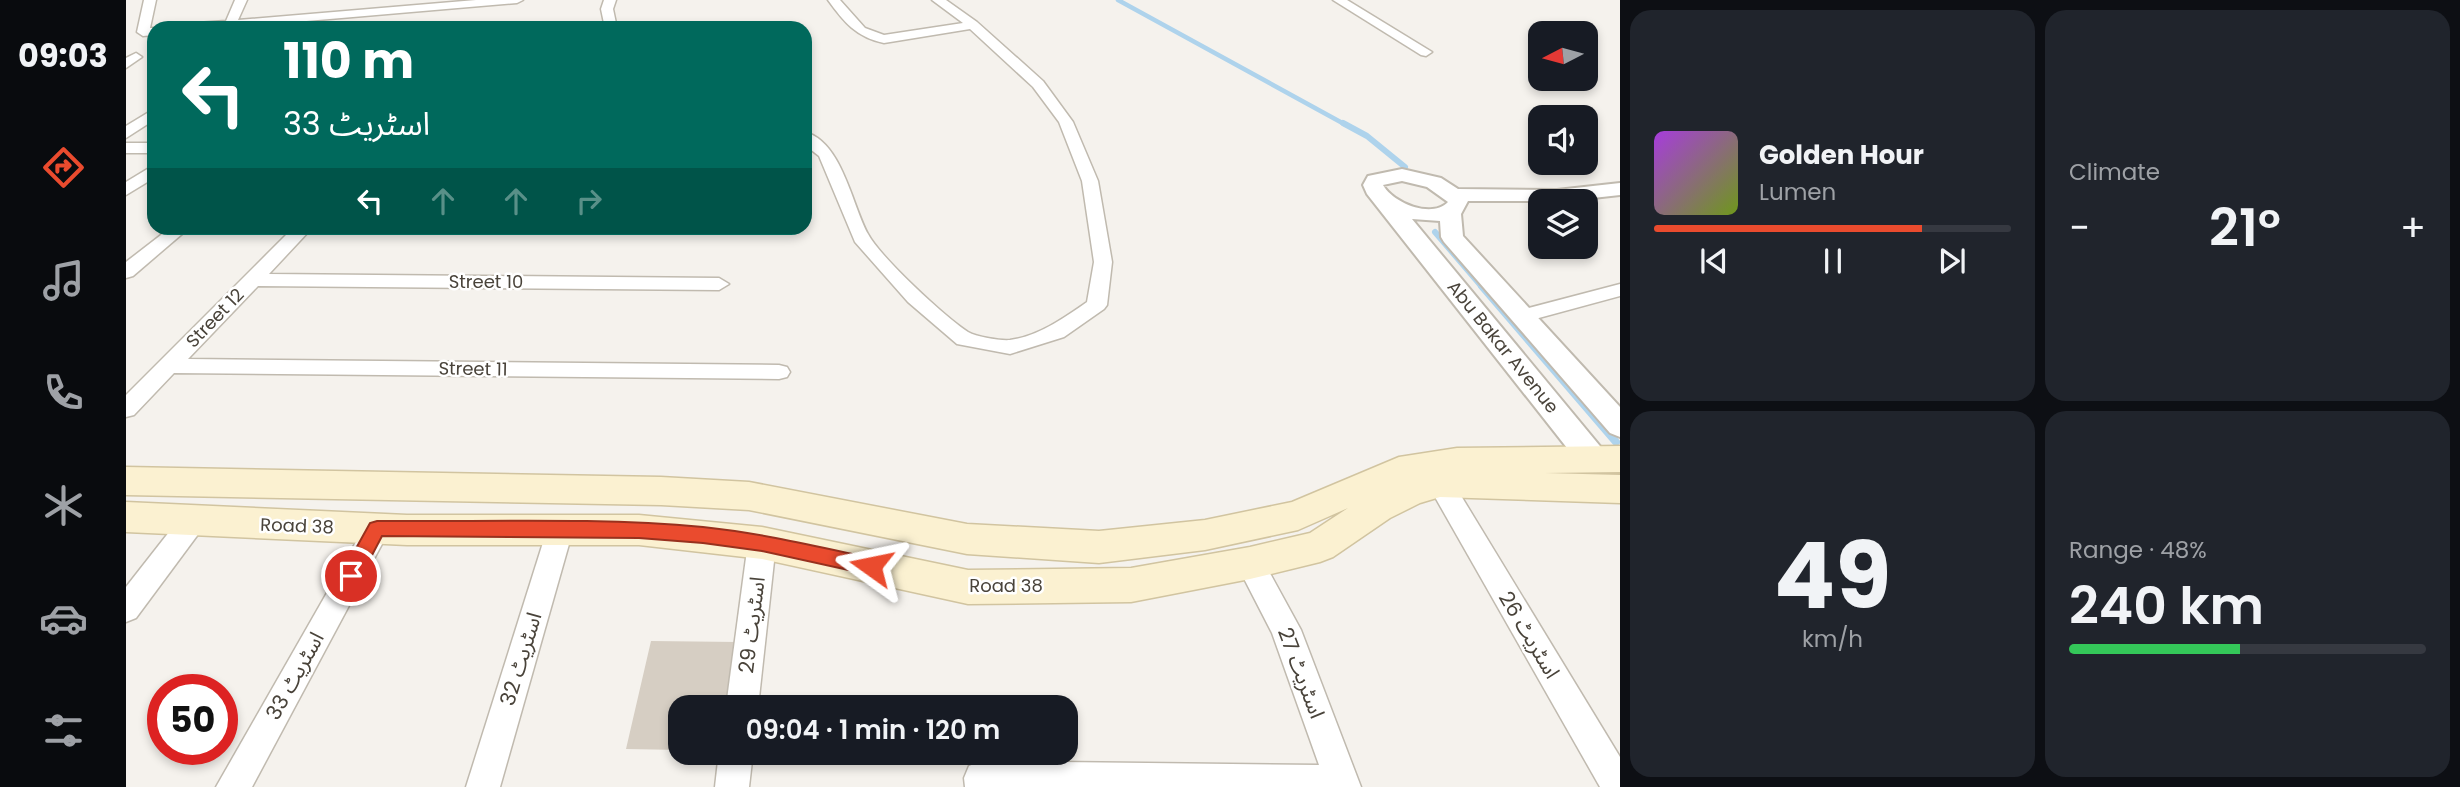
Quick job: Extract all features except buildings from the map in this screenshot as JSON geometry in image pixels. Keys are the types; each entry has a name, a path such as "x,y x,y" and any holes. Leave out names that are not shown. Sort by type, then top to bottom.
{"main road":[{"path":"126,481 661,491 749,496 967,538 1099,547 1205,535 1298,515 1399,470 1457,461 1614,478"},
{"name":"Road 38","path":"126,517 377,529 639,530 762,543 968,587 1131,585 1250,564 1320,546 1377,508 1409,492 1440,483 1614,478"}],"street":[{"path":"149,21 150,0"},
{"path":"231,21 241,0"},
{"path":"263,21 517,0"},
{"path":"610,0 607,9 610,21"},
{"path":"834,0 856,29 871,38 884,39 973,25"},
{"path":"812,142 826,154 860,238 915,298 964,339 1010,347 1057,332 1097,305 1103,262 1090,181 1066,122 1045,93 973,25 938,0"},
{"path":"1339,0 1426,52"},
{"path":"126,133 147,118"},
{"path":"126,148 147,148"},
{"path":"126,190 147,175"},
{"path":"1452,204 1426,180 1390,175 1376,180 1373,185 1374,191 1387,202 1424,214 1452,204 1620,189"},
{"name":"Abu Bakar Avenue","path":"1387,202 1614,478"},
{"name":"Abu Bakar Avenue","path":"1452,204 1452,237 1620,426"},
{"path":"126,272 171,235"},
{"name":"Street 12","path":"126,409 296,235"},
{"name":"Street 10","path":"252,280 719,284"},
{"path":"1524,316 1620,290"},
{"name":"Street 11","path":"168,366 779,372"},
{"name":"اسٹریٹ 26","path":"1440,483 1619,787"},
{"path":"126,609 193,521"},
{"name":"اسٹریٹ 33","path":"233,787 377,529"},
{"name":"اسٹریٹ 32","path":"483,787 560,530"},
{"name":"اسٹریٹ 29","path":"743,695 762,543"},
{"name":"اسٹریٹ 27","path":"1250,564 1286,630 1343,784"},
{"path":"732,787 735,765"},
{"path":"981,783 1343,784"}],"waterway":[{"path":"1118,0 1346,125"},
{"path":"1343,123 1367,136 1405,167"},
{"path":"1435,232 1483,288"},
{"path":"1482,286 1616,442"}],"route":[{"path":"351,576 377,529 639,530 762,543 871,566"}]}
